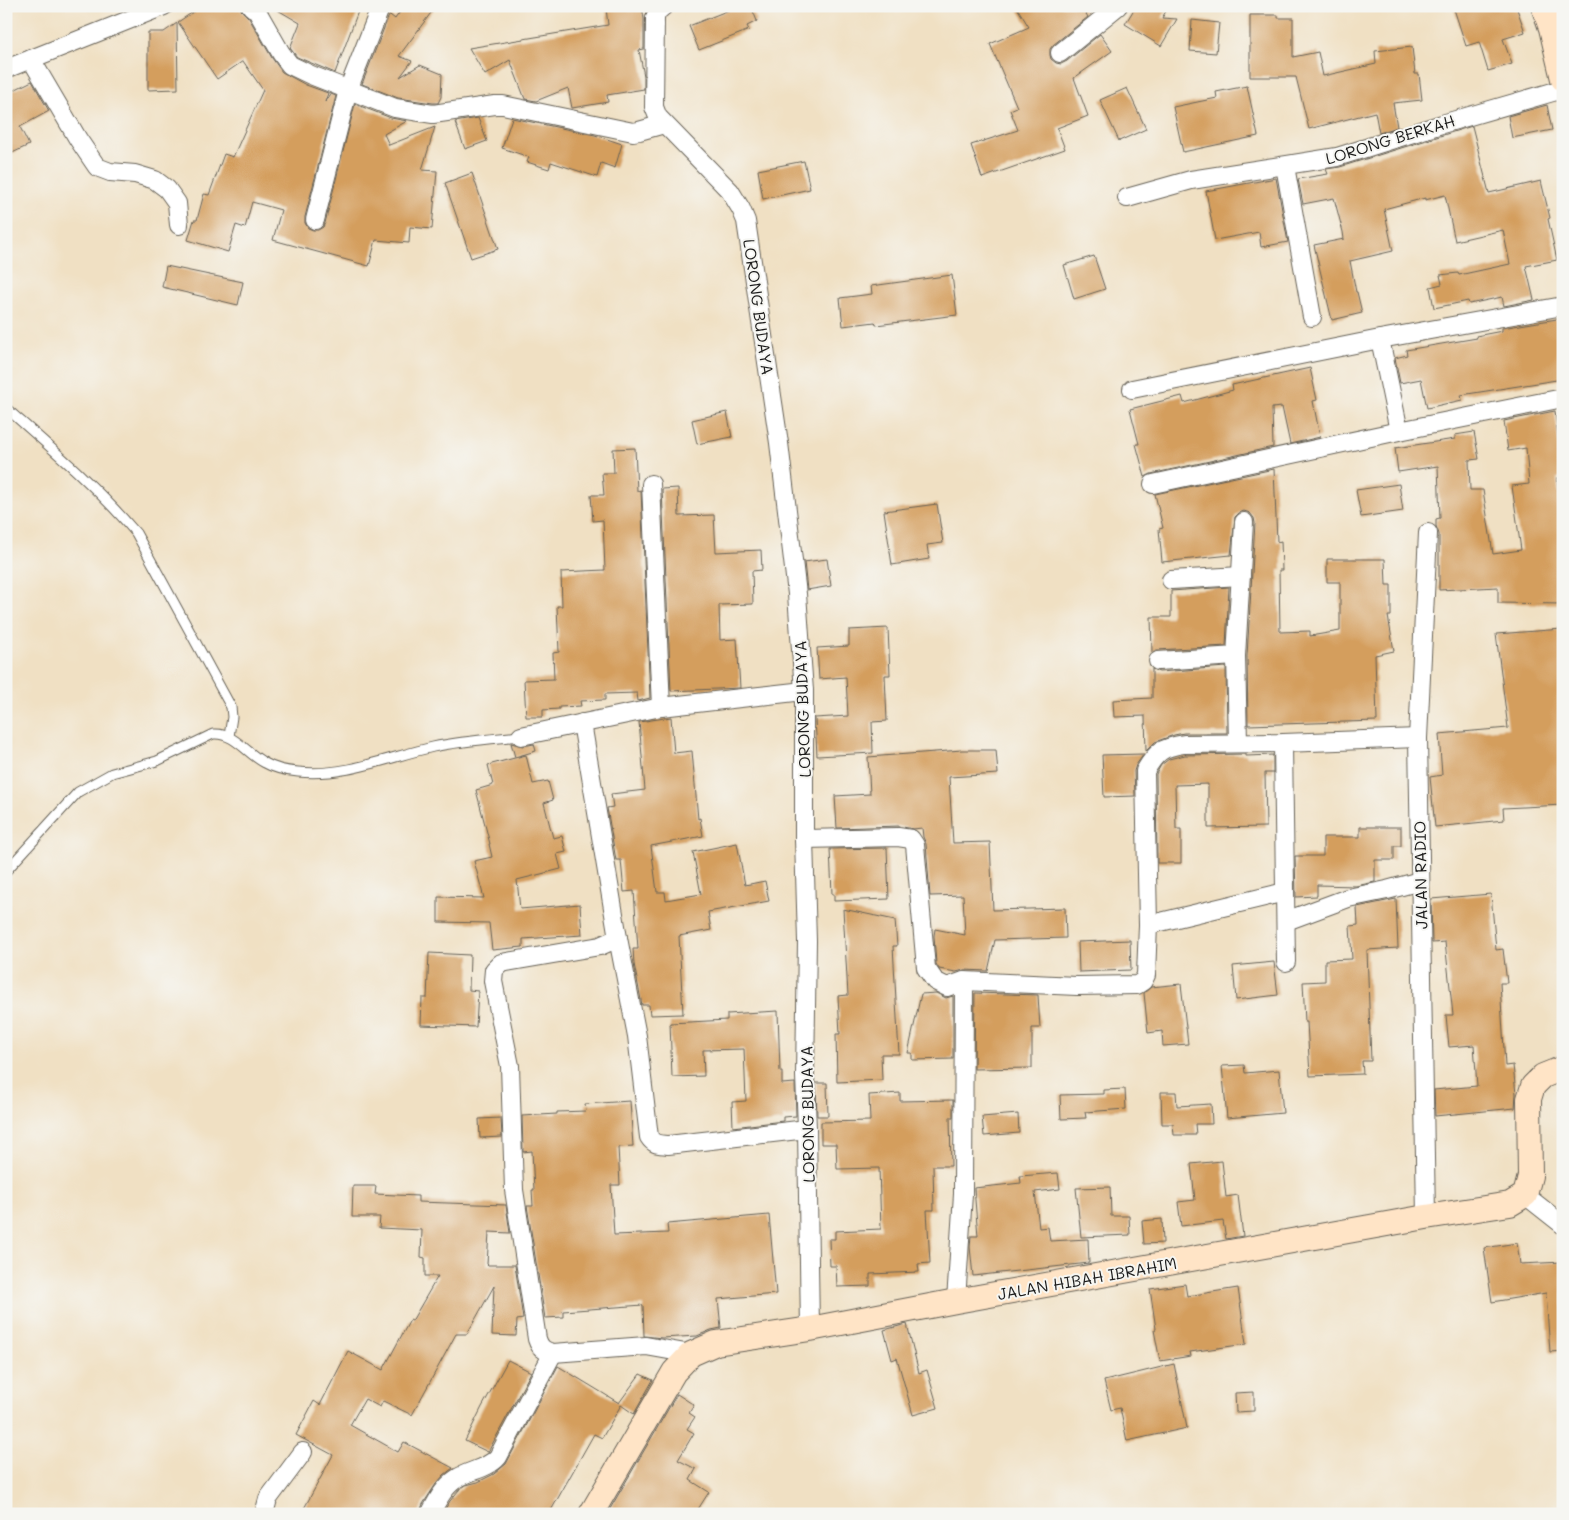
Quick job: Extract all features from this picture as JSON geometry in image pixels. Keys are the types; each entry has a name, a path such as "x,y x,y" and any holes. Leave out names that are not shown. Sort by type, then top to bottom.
{"street":[{"path":"6,69 164,6"},
{"path":"251,6 258,11 281,53 290,65 395,108 433,114 495,105 632,132 639,132 664,124"},
{"path":"315,220 348,90 381,6"},
{"name":"LORONG BUDAYA","path":"664,6 657,12 655,18 654,107 658,117 664,124 730,192 746,221 779,443 797,594 804,691 804,839 807,941 805,1067 810,1328"},
{"path":"1060,53 1118,6"},
{"path":"1543,6 1551,28 1563,78"},
{"path":"31,59 78,139 97,166 110,172 135,174 155,180 167,189 176,204 179,225"},
{"name":"LORONG BERKAH","path":"1127,198 1191,180 1337,157 1563,89"},
{"path":"1285,166 1312,317"},
{"path":"1132,390 1380,339 1563,306"},
{"path":"1380,339 1399,431"},
{"path":"1153,484 1563,398"},
{"path":"651,484 661,707"},
{"path":"1238,742 1236,656 1244,522"},
{"name":"JALAN RADIO","path":"1426,1217 1418,738 1428,533"},
{"path":"1171,580 1241,576"},
{"path":"1158,661 1236,656"},
{"path":"521,736 661,707 804,691"},
{"path":"582,723 618,938 637,1036 649,1137 656,1144 668,1145 807,1129"},
{"path":"804,839 898,837 911,839 915,845 926,968 935,981 947,987 964,981 1077,986 1137,985 1143,981 1146,975 1148,925 1145,771 1156,754 1169,747 1184,744 1283,743 1418,738"},
{"path":"1283,743 1286,962"},
{"path":"1286,921 1348,898 1420,881"},
{"path":"1148,925 1286,892"},
{"path":"618,938 600,946 501,963 494,970 493,974 510,1066 514,1190 535,1330 539,1346 544,1351 553,1353 646,1346 691,1354"},
{"path":"956,1301 963,1194 964,981"},
{"path":"1563,1068 1543,1076 1533,1086 1529,1099 1530,1176 1525,1194 1563,1225"},
{"name":"JALAN HIBAH IBRAHIM","path":"591,1514 674,1372 691,1354 716,1343 810,1328 1426,1217 1510,1204 1525,1194"},
{"path":"430,1514 442,1493 451,1483 457,1478 494,1462 498,1457 553,1353"},
{"path":"264,1514 268,1499 304,1452"}],"lane":[{"path":"6,408 67,462 136,532 231,707 232,717 229,736"},
{"path":"6,871 78,792 112,773 166,757 213,734 229,736 264,763 282,770 299,772 318,772 372,764 441,746 521,736"}],"building":[{"path":"202,6 241,6 241,10 249,18 282,72 306,85 328,93 325,102 331,94 336,96 305,217 305,223 308,228 318,230 325,223 355,104 391,118 407,121 384,134 389,145 435,127 422,170 437,171 432,229 410,227 409,243 376,240 369,266 273,240 281,210 252,202 245,228 236,225 228,252 188,240 194,220 197,220 204,194 209,195 224,154 233,157 263,90 243,61 217,79 178,22"},
{"path":"271,6 360,6 335,73 297,57 290,48 300,23"},
{"path":"404,6 436,6 399,56 412,61 400,77 420,65 442,74 441,97 438,103 398,98 362,84 388,18 390,15 395,19"},
{"path":"642,6 644,49 639,50 644,76 644,89 607,95 608,102 572,108 568,88 536,101 525,99 510,60 485,75 469,48 608,25 606,8"},
{"path":"739,6 751,6 757,21 747,26 749,30 699,50 689,26"},
{"path":"1016,6 1081,6 1088,17 1050,49 1051,59 1056,63 1061,64 1067,61 1100,34 1112,51 1074,78 1088,116 1057,128 1065,149 982,178 971,145 1018,130 1010,110 1017,107 990,44 1029,27"},
{"path":"1136,6 1169,6 1162,18 1177,19 1161,46 1125,24"},
{"path":"1453,6 1516,6 1525,32 1503,39 1512,64 1488,71 1479,42 1466,46"},
{"path":"1250,15 1278,15 1278,18 1293,18 1293,57 1318,52 1323,76 1376,64 1375,51 1412,47 1415,74 1419,74 1422,100 1393,103 1397,127 1379,133 1375,112 1309,129 1296,77 1250,77"},
{"path":"1192,20 1219,23 1216,53 1190,51"},
{"path":"177,23 178,89 148,90 148,32 164,32"},
{"path":"32,81 49,111 20,127 29,145 6,156 6,94"},
{"path":"1247,86 1258,136 1183,152 1173,107 1217,98 1216,92"},
{"path":"1127,88 1146,129 1119,141 1100,100"},
{"path":"1547,105 1552,130 1512,138 1508,116"},
{"path":"478,118 487,141 465,149 455,122"},
{"path":"512,118 595,135 622,144 615,168 601,163 597,177 551,162 549,169 527,162 529,157 502,148"},
{"path":"1472,126 1489,193 1541,181 1557,260 1526,266 1534,300 1504,306 1502,297 1469,304 1468,301 1434,308 1430,287 1442,284 1440,275 1458,273 1459,275 1510,264 1503,230 1455,241 1445,195 1425,200 1425,198 1384,209 1393,251 1350,261 1362,313 1332,320 1314,245 1344,239 1343,232 1334,198 1303,204 1298,179 1328,174 1326,169 1340,167"},
{"path":"804,161 810,189 763,199 758,170"},
{"path":"472,173 498,249 471,258 445,183"},
{"path":"1276,178 1288,242 1261,247 1259,232 1215,240 1206,191"},
{"path":"1094,256 1105,289 1074,299 1064,265"},
{"path":"166,266 243,282 238,305 162,287"},
{"path":"952,275 957,315 876,325 875,322 843,326 840,298 872,294 871,286"},
{"path":"1563,318 1563,379 1461,395 1462,400 1427,408 1421,379 1400,383 1395,358 1407,355 1406,350 1477,338 1476,336 1502,331 1502,328"},
{"path":"1310,368 1317,400 1313,401 1320,437 1290,444 1282,407 1272,408 1273,447 1151,474 1145,477 1136,444 1139,444 1130,409 1182,396 1184,403 1233,390 1232,385"},
{"path":"1555,411 1560,454 1563,454 1563,478 1557,478 1563,530 1563,604 1498,603 1498,587 1439,590 1439,534 1436,526 1436,519 1440,518 1438,466 1398,472 1395,448 1455,439 1455,435 1474,432 1479,459 1469,460 1470,490 1483,490 1493,554 1521,550 1512,486 1529,484 1526,448 1508,451 1504,421"},
{"path":"727,412 732,437 697,444 692,420"},
{"path":"635,448 637,491 641,490 650,698 638,701 637,693 605,694 605,700 580,701 581,706 543,710 543,717 526,717 524,680 554,679 553,653 559,652 557,606 562,606 561,572 605,570 603,520 593,521 591,495 604,495 602,473 614,473 613,449"},
{"path":"1274,469 1277,542 1281,541 1282,570 1279,570 1280,632 1310,631 1310,636 1340,631 1340,582 1327,582 1327,559 1385,559 1386,585 1391,585 1391,616 1388,616 1394,651 1375,655 1377,721 1248,725 1247,656 1255,523 1250,513 1244,511 1235,517 1231,555 1162,562 1159,529 1163,528 1155,494"},
{"path":"1399,484 1403,511 1361,517 1356,490"},
{"path":"678,488 679,516 714,515 716,552 761,550 762,570 752,571 753,604 719,605 720,640 737,639 740,688 671,691 662,489"},
{"path":"937,504 943,543 927,545 929,559 892,565 884,511"},
{"path":"827,559 831,586 807,590 804,562"},
{"path":"1229,587 1226,646 1157,650 1152,652 1151,617 1171,617 1171,591"},
{"path":"888,628 890,675 885,675 887,721 872,722 873,753 817,756 815,718 848,716 846,677 819,679 817,648 849,646 849,630"},
{"path":"1563,629 1563,700 1559,701 1563,742 1563,754 1561,754 1563,805 1503,808 1504,820 1435,827 1430,777 1442,775 1439,734 1508,728 1496,634"},
{"path":"1226,667 1227,733 1184,733 1174,735 1155,742 1146,751 1145,716 1114,717 1113,700 1152,698 1152,669 1159,672"},
{"path":"671,717 674,753 692,751 698,819 700,818 703,836 651,846 657,892 665,892 666,900 701,894 693,852 737,843 745,885 765,881 769,901 708,912 711,930 679,936 683,1014 650,1015 649,1005 642,1005 634,964 633,949 638,949 634,891 624,892 621,860 616,860 607,808 613,807 611,794 645,790 639,722"},
{"path":"511,743 523,746 534,744 536,751 515,757"},
{"path":"962,750 996,750 998,774 949,777 953,843 990,842 993,910 1065,908 1066,938 995,940 988,971 964,970 956,972 939,969 936,964 935,929 965,935 963,895 930,896 926,844 922,828 913,829 898,826 837,828 835,796 870,794 868,757"},
{"path":"1144,754 1134,771 1135,796 1104,797 1102,755"},
{"path":"1246,754 1246,756 1273,755 1273,773 1265,773 1266,827 1208,828 1208,784 1175,785 1176,829 1181,829 1181,863 1157,863 1156,774 1161,765 1169,759 1185,755"},
{"path":"526,755 533,784 548,781 553,800 544,803 553,838 562,836 566,852 557,854 561,869 517,880 520,909 580,904 582,935 523,939 523,947 492,950 489,923 438,922 438,897 484,898 474,861 492,857 476,790 493,785 488,765"},
{"path":"1360,827 1401,827 1401,846 1394,846 1394,860 1375,860 1375,882 1356,886 1317,885 1317,896 1296,897 1295,856 1323,856 1323,837 1360,837"},
{"path":"887,848 889,899 834,901 830,849"},
{"path":"1491,894 1496,950 1503,949 1507,983 1500,983 1505,1066 1513,1065 1516,1094 1515,1108 1435,1116 1434,1090 1477,1086 1474,1045 1449,1047 1446,1015 1453,1015 1445,942 1432,943 1431,899"},
{"path":"1396,899 1398,948 1367,950 1371,1061 1362,1061 1363,1074 1310,1076 1303,982 1325,981 1325,960 1352,959 1350,926 1358,925 1357,907"},
{"path":"843,909 895,920 897,946 893,946 899,1054 881,1054 882,1080 837,1082 836,1034 840,1034 838,996 848,995"},
{"path":"1130,940 1131,970 1079,972 1078,942"},
{"path":"429,953 470,955 469,990 478,991 476,1027 421,1025 422,998 427,998"},
{"path":"1274,962 1278,995 1236,1000 1233,966"},
{"path":"1181,984 1188,1044 1163,1046 1162,1031 1148,1033 1144,993 1151,987"},
{"path":"936,993 946,998 953,996 953,1059 912,1060 912,1053 908,1053 921,994"},
{"path":"975,993 1038,995 1040,1028 1032,1028 1032,1068 974,1069"},
{"path":"778,1011 782,1084 795,1083 796,1116 783,1117 783,1121 733,1127 732,1102 746,1101 744,1049 703,1050 704,1076 672,1077 670,1023 727,1020 727,1014"},
{"path":"1244,1065 1245,1073 1279,1070 1283,1113 1227,1118 1222,1066"},
{"path":"816,1083 827,1083 828,1116 817,1116"},
{"path":"1125,1089 1126,1109 1085,1112 1086,1118 1061,1119 1060,1095 1104,1094 1104,1090"},
{"path":"1161,1092 1176,1092 1177,1106 1211,1104 1212,1124 1195,1124 1196,1135 1174,1135 1173,1124 1162,1124"},
{"path":"900,1093 900,1101 953,1100 953,1117 950,1117 951,1166 933,1166 934,1210 927,1210 930,1263 918,1264 919,1272 870,1274 870,1286 837,1287 836,1266 830,1266 829,1239 835,1239 835,1231 881,1229 879,1168 837,1169 836,1144 821,1144 821,1122 870,1121 869,1095"},
{"path":"630,1101 633,1146 618,1147 620,1185 611,1185 614,1235 668,1233 667,1224 769,1215 776,1294 718,1299 721,1328 697,1336 662,1338 644,1336 643,1305 563,1311 563,1317 545,1318 527,1206 533,1206 532,1151 523,1152 522,1116 586,1111 585,1104"},
{"path":"1018,1114 1019,1133 984,1136 982,1117"},
{"path":"501,1118 502,1137 480,1138 479,1119"},
{"path":"1222,1161 1226,1197 1238,1195 1243,1236 1226,1239 1223,1221 1181,1226 1178,1202 1195,1200 1191,1164"},
{"path":"1058,1173 1060,1189 1035,1192 1039,1228 1048,1227 1050,1241 1088,1239 1089,1263 973,1276 970,1247 971,1236 978,1236 974,1188 1021,1183 1020,1176"},
{"path":"353,1186 376,1186 375,1194 418,1196 418,1202 506,1205 510,1233 489,1232 487,1264 515,1265 523,1319 517,1320 516,1336 492,1335 494,1286 467,1334 456,1334 412,1415 383,1401 380,1407 365,1399 350,1425 398,1452 404,1442 453,1468 436,1484 419,1514 301,1514 333,1455 296,1435 314,1401 320,1405 348,1351 383,1370 410,1320 412,1321 438,1276 425,1276 425,1258 421,1257 422,1230 379,1228 380,1217 352,1217"},
{"path":"1110,1187 1111,1216 1129,1216 1130,1235 1081,1237 1076,1188"},
{"path":"1162,1219 1163,1243 1144,1244 1142,1221"},
{"path":"1517,1243 1520,1264 1563,1262 1563,1351 1550,1352 1546,1293 1492,1302 1484,1248"},
{"path":"1185,1284 1187,1296 1238,1288 1246,1344 1190,1352 1191,1356 1160,1361 1154,1330 1156,1329 1150,1289"},
{"path":"907,1324 919,1373 927,1370 938,1408 913,1415 897,1358 892,1360 884,1330"},
{"path":"508,1360 531,1372 488,1452 465,1441"},
{"path":"1174,1364 1187,1428 1127,1441 1120,1408 1111,1410 1104,1381"},
{"path":"558,1366 619,1403 640,1374 653,1380 634,1414 621,1405 602,1438 594,1434 549,1514 442,1514 459,1490 466,1485 478,1482 494,1474 506,1464"},
{"path":"1254,1392 1254,1411 1236,1412 1235,1393"},
{"path":"677,1394 694,1405 689,1413 695,1417 687,1429 694,1433 678,1460 696,1469 690,1480 709,1492 695,1514 607,1514"}]}
